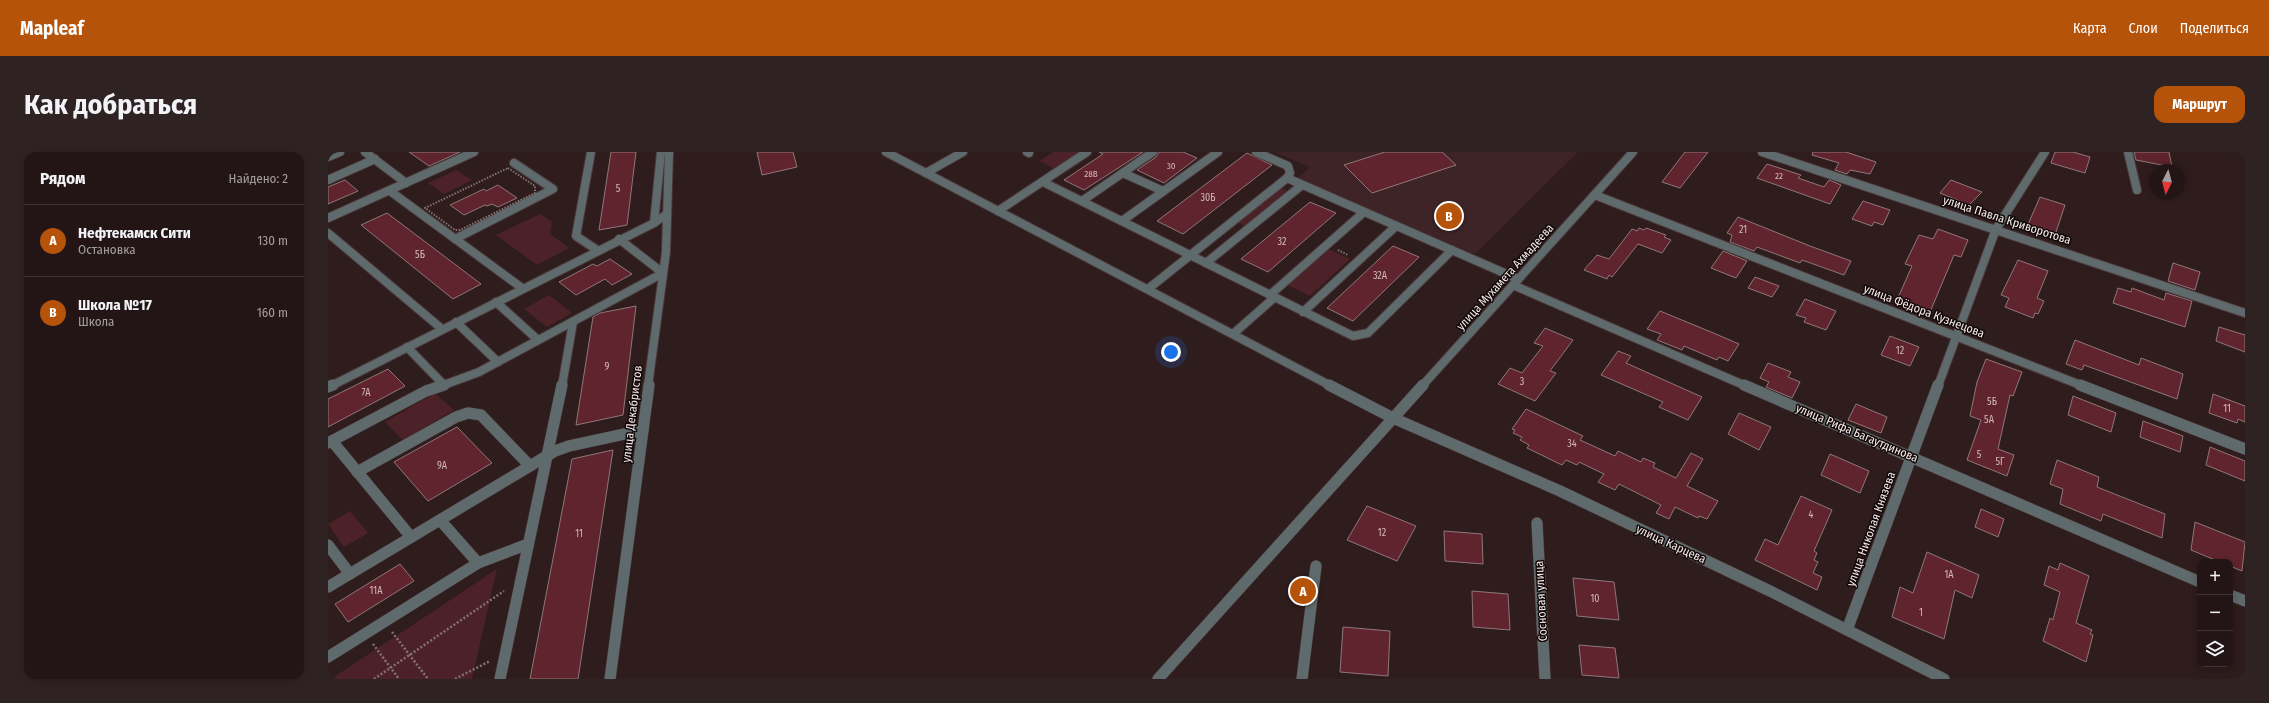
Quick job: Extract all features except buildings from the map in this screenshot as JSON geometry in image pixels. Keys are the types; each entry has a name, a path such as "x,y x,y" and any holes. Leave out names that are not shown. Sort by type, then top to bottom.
{"street":[{"path":"328,157 340,152"},
{"path":"365,152 406,183"},
{"path":"328,218 474,152"},
{"path":"591,152 576,236 597,250"},
{"path":"654,223 661,152"},
{"name":"улица Декабристов","path":"610,679 663,273 670,152"},
{"name":"улица Карцева","path":"886,152 1394,418 1560,491 1847,630 1944,679"},
{"path":"926,173 963,152"},
{"path":"998,211 1087,152"},
{"path":"1082,201 1153,152"},
{"path":"1122,221 1218,152"},
{"path":"1148,289 1288,178 1290,173 1288,166 1256,152"},
{"name":"улица Мухамета Ахмадеева","path":"1158,679 1633,152"},
{"name":"улица Павла Криворотова","path":"1762,152 2245,313"},
{"name":"улица Николая Князева","path":"1847,630 1996,229 2045,152"},
{"path":"2128,152 2137,190"},
{"path":"328,180 375,160"},
{"path":"455,239 553,189 514,163"},
{"path":"1124,173 1163,191"},
{"name":"улица Рифа Багаутдинова","path":"1288,178 1452,250 1516,282 1911,457 2197,581"},
{"path":"1042,182 1353,336 1368,333 1452,250"},
{"path":"1206,263 1302,185"},
{"path":"390,191 522,288"},
{"name":"улица Фёдора Кузнецова","path":"1595,195 2245,449"},
{"path":"1233,334 1272,296 1364,212"},
{"path":"328,387 597,250 654,223 667,214"},
{"path":"1303,312 1396,226"},
{"path":"328,232 442,329"},
{"path":"411,537 330,442 426,391 474,374 498,362 663,273 619,239"},
{"path":"496,302 538,340"},
{"path":"456,322 498,362"},
{"path":"500,679 547,456 553,434 573,322"},
{"path":"407,347 443,384"},
{"path":"357,472 456,417 468,413 481,415 530,466"},
{"path":"328,587 547,456 569,446 643,430"},
{"path":"440,520 478,563"},
{"name":"Сосновая улица","path":"1537,523 1545,679"},
{"path":"328,657 478,563 528,544"},
{"path":"328,545 350,574"},
{"path":"1302,679 1316,566"},
{"path":"2233,596 2245,601"}],"path":[{"path":"508,168 535,186 535,193 494,214 467,228 455,230 425,208 508,168"},
{"path":"1327,245 1359,260"},
{"path":"374,679 521,580"},
{"path":"383,622 428,679"},
{"path":"364,634 399,679"},
{"path":"454,679 505,654"}],"shaded area":[{"path":"1054,152 1080,152 1055,169 1039,161"},
{"path":"1274,152 1578,152 1475,254 1296,179 1310,167"},
{"path":"456,170 472,180 444,194 428,183"},
{"path":"1279,187 1288,191 1244,226 1235,221"},
{"path":"540,214 552,222 550,234 569,248 537,265 496,235"},
{"path":"1328,249 1350,259 1310,296 1287,285"},
{"path":"549,295 572,313 547,327 524,309"},
{"path":"435,393 454,410 403,440 385,422"},
{"path":"350,511 368,533 344,547 328,524"},
{"path":"497,569 472,679 331,679"}],"place":[{"name":"Школа №17","path":"1449,216"},
{"name":"Нефтекамск Сити","path":"1303,591"}]}
